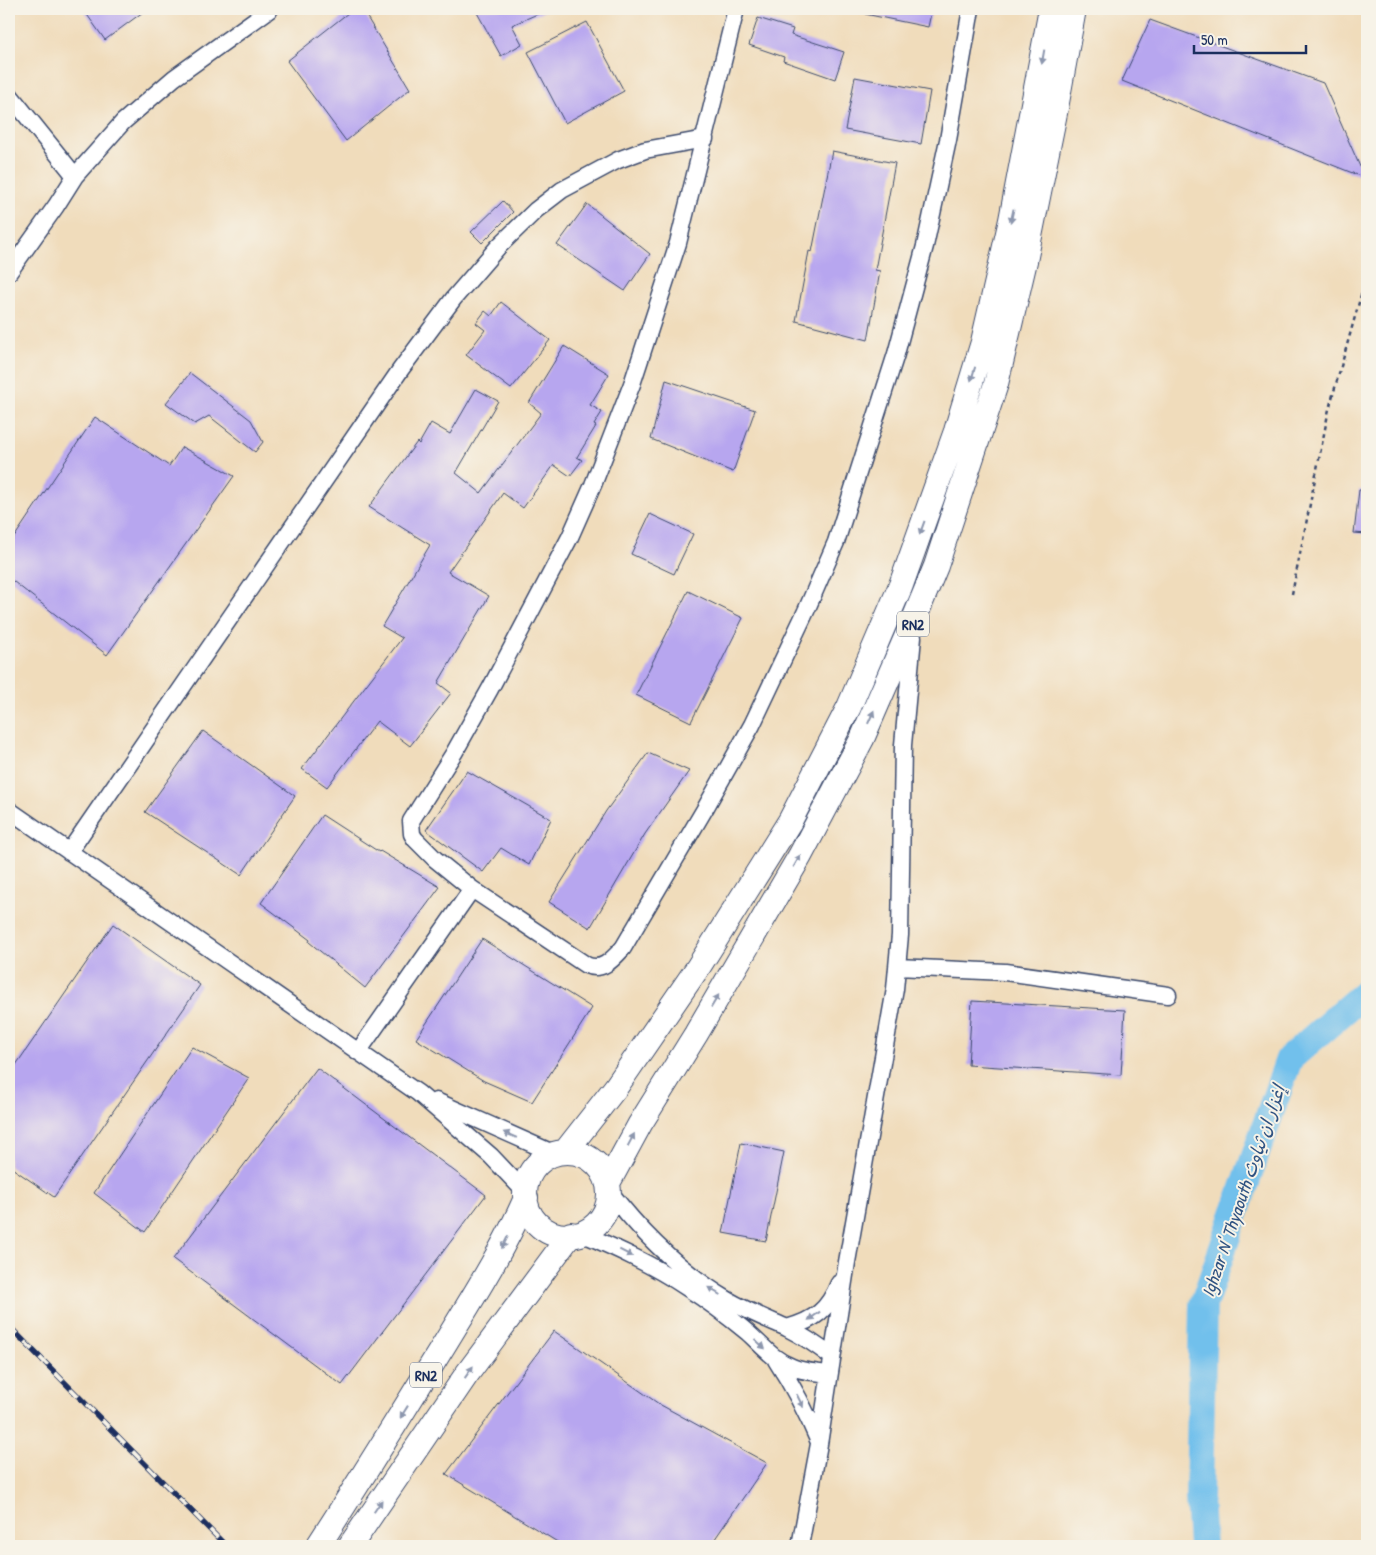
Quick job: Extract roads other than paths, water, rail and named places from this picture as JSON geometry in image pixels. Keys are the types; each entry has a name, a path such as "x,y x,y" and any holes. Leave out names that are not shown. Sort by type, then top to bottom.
{"highway":[{"name":"RN2","path":"318,1546 416,1392 500,1252 526,1196 530,1176 536,1166 545,1159 560,1153 616,1087 689,981 744,898 790,821 849,707 901,585 956,432 983,342 1011,220 1051,9"},
{"name":"RN2","path":"350,1546 467,1374 576,1234 593,1227 602,1217 608,1206 609,1188 640,1124 706,1018 805,848 862,739 916,617 936,566 996,384 1029,242 1074,9"},
{"path":"560,1153 577,1153 597,1164 604,1172 609,1188"},
{"path":"526,1196 528,1209 542,1227 562,1235 576,1234"}],"street":[{"path":"9,272 75,176 123,122 174,78 270,9"},
{"path":"736,9 678,243 632,384 593,484 570,536 490,689 454,753 411,821 412,834 421,846 472,889 592,968 606,965 623,948 706,808 752,725 806,611 836,542 896,354 925,246 948,140 971,9"},
{"path":"9,94 75,176"},
{"path":"69,852 401,369 454,298 498,246 536,210 562,190 592,173 618,160 645,150 705,139"},
{"path":"800,1546 819,1444 847,1262 895,989 900,935 903,745 909,670 916,617"},
{"path":"9,810 418,1093 491,1156 526,1196"},
{"path":"358,1052 472,889"},
{"path":"897,967 1005,972 1168,995"},
{"path":"418,1093 492,1128 560,1153"},
{"path":"609,1188 630,1218 652,1242 676,1263 701,1283 757,1315 787,1328 818,1346 830,1366"},
{"path":"576,1234 644,1262 686,1286 740,1327 776,1360 793,1386 808,1415 819,1444"},
{"path":"787,1328 804,1324 815,1317 826,1306 834,1294 847,1262"},
{"path":"776,1360 797,1369 830,1366"}],"waterway":[{"name":"Ighzar N' Thyaouth إغزار ان ثياوث","path":"1202,1546 1199,1498 1203,1305 1289,1059 1367,991"}],"railway":[{"path":"9,1326 226,1546"}]}
